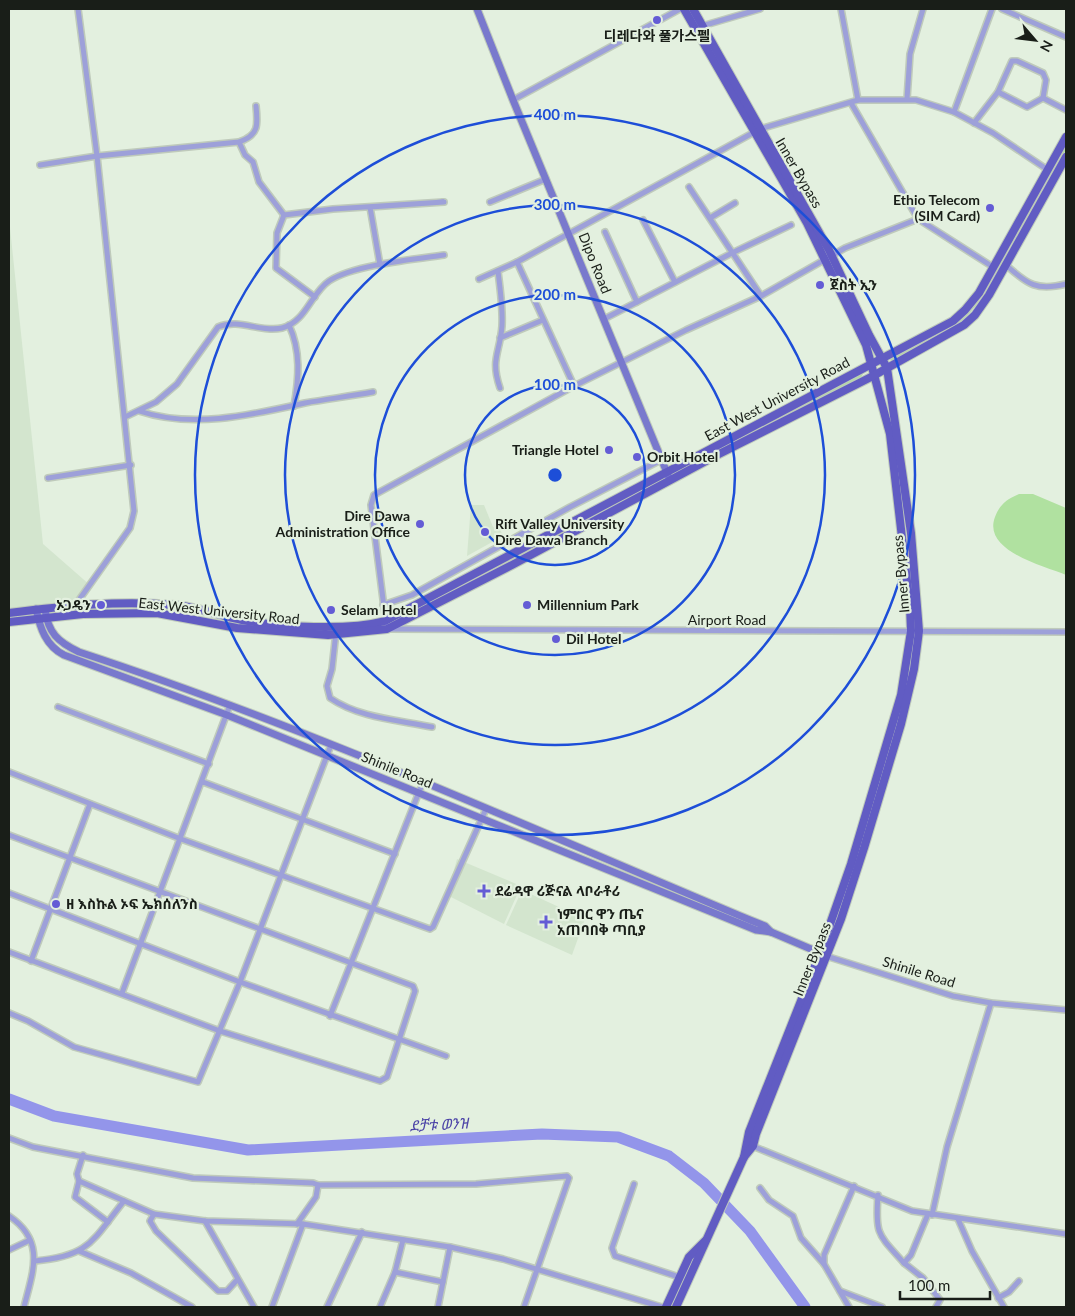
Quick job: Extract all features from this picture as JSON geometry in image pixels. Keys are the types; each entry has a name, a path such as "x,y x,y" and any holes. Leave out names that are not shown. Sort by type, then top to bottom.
{"main road":[{"name":"Inner Bypass","path":"676,1307 701,1256 706,1240 744,1157 753,1146 855,865 901,695 915,631 911,533 887,368 829,258 684,9"},
{"name":"Inner Bypass","path":"693,9 756,131"},
{"name":"East West University Road","path":"386,625 601,506 957,318 974,300 1066,137"},
{"name":"East West University Road","path":"9,622 72,615 145,614 250,629 336,631 386,625 606,515 873,376 964,325 981,307 1066,157"},
{"name":"Inner Bypass","path":"829,258 866,345 873,376 879,387 890,434 908,589 915,631"},
{"path":"601,506 606,515"},
{"name":"East West University Road","path":"9,613 126,602 146,603 177,605 243,620 336,631"},
{"path":"145,614 146,603"},
{"name":"Inner Bypass","path":"744,1157 745,1143 823,955"},
{"name":"Inner Bypass","path":"666,1307 689,1257 706,1240"}],"street":[{"path":"72,615 74,606 130,528 134,511 97,156 78,9"},
{"name":"Dipo Road","path":"477,9 670,480"},
{"path":"513,100 680,9"},
{"path":"702,26 760,9"},
{"path":"841,9 858,100"},
{"path":"906,99 910,54 923,9"},
{"path":"954,112 992,9"},
{"path":"1002,9 1066,37"},
{"path":"974,123 998,92 1010,63 1015,60 1043,73 1046,80 1044,98"},
{"path":"998,92 1027,108 1044,98"},
{"path":"1044,98 1066,110"},
{"path":"479,279 518,262 756,131 858,100 906,99 954,112 1020,150 1048,170"},
{"path":"852,103 918,219 993,267"},
{"path":"40,165 97,156 238,142 250,138 255,130 258,118 256,106"},
{"path":"238,142 245,155 253,162 259,182 284,215"},
{"path":"490,202 546,179"},
{"path":"689,187 734,252 761,296"},
{"path":"284,215 444,202 370,207"},
{"path":"710,218 735,203"},
{"path":"370,207 380,265"},
{"path":"284,215 277,233 276,268 315,297"},
{"path":"386,625 371,505 374,495 574,386 686,330 761,296 845,248 918,219"},
{"path":"642,220 675,282"},
{"path":"604,319 791,225"},
{"path":"605,232 637,302"},
{"path":"125,417 156,402 182,380 218,327 241,324 275,329 289,325 298,319 328,281 380,265 444,255"},
{"path":"518,262 574,386"},
{"path":"1006,265 1017,275 1038,287 1066,284"},
{"path":"498,271 502,305 500,338 494,364 500,388"},
{"path":"500,338 544,320"},
{"path":"289,325 295,338 297,352 298,382 294,406"},
{"path":"139,411 176,420 206,419 270,412 374,392"},
{"path":"383,605 412,595 570,507 662,460"},
{"path":"48,478 130,465"},
{"name":"Shinile Road","path":"45,609 42,618 46,638 55,651 79,662 227,715 756,930 770,932 823,955 953,996 990,1003 1066,1010"},
{"name":"Shinile Road","path":"36,610 58,642 79,652 230,704 332,745 750,920 764,926 770,932"},
{"name":"Airport Road","path":"386,625 1066,632"},
{"path":"336,631 332,669 327,686 330,698 349,709 367,715 432,727"},
{"path":"122,993 162,892 230,704"},
{"path":"58,707 209,764"},
{"path":"9,1014 28,1021 74,1047 195,1083 200,1080 332,745"},
{"path":"9,772 181,839 427,928 432,928 486,809"},
{"path":"203,782 395,854"},
{"path":"330,1016 353,962 422,782"},
{"path":"31,961 90,804"},
{"path":"9,835 353,962 415,988 387,1077 380,1081 220,1031 9,952"},
{"path":"9,893 330,1016 399,1038 446,1056"},
{"path":"904,1263 930,1215 950,1137 990,1003"},
{"path":"9,1138 33,1147 83,1155 193,1178 313,1183 318,1185 476,1184 567,1176 569,1178 524,1307"},
{"path":"745,1143 878,1195 912,1211 958,1219 1026,1226 1066,1234"},
{"path":"83,1155 77,1174 79,1181 75,1197 108,1222"},
{"path":"79,1181 154,1214 204,1221 300,1224 450,1246 537,1269 662,1307"},
{"path":"634,1184 612,1248 613,1253 615,1256 679,1277"},
{"path":"272,1307 300,1224 316,1197 318,1185"},
{"path":"824,1264 826,1251 854,1186"},
{"path":"760,1188 768,1200 793,1216 801,1238 824,1264 849,1307"},
{"path":"878,1195 876,1220 878,1233 887,1246 923,1278 940,1300 936,1307"},
{"path":"35,1261 56,1259 79,1251 91,1244 124,1201"},
{"path":"154,1214 150,1221 156,1231 218,1291 227,1291 237,1280"},
{"path":"9,1217 30,1240 33,1248 35,1261 25,1306"},
{"path":"958,1219 972,1251 1004,1307"},
{"path":"204,1221 254,1307"},
{"path":"328,1307 362,1232"},
{"path":"9,1250 30,1240"},
{"path":"380,1307 394,1272 403,1240"},
{"path":"438,1307 450,1246"},
{"path":"79,1251 126,1271 192,1307"},
{"path":"814,1253 826,1251"},
{"path":"394,1272 443,1282"},
{"path":"998,1298 1009,1292 1019,1281"},
{"path":"840,1291 882,1307"}],"shaded area":[{"path":"9,218 43,544 91,586 77,606 9,612"},
{"name":"Rift Valley University Dire Dawa Branch","path":"471,505 484,505 493,527 498,525 503,536 467,556"},
{"name":"ደሬዳዋ ሪጅናል ላቦራቶሪ","path":"457,859 521,886 504,924 447,895"},
{"name":"ነምበር ዋን ጤና አጠባበቅ ጣቢያ","path":"522,890 585,919 572,955 506,925"}],"green space":[{"path":"1066,141 1066,150 1014,243 1010,243"},
{"path":"1006,252 1007,254 985,293 965,318 956,326 891,361 890,358 959,318"},
{"path":"861,373 863,374 861,377 682,473 675,474 676,471"},
{"path":"1019,494 1033,494 1066,508 1066,575 1030,562 1006,548 998,539 993,529 997,512 1004,502"},
{"path":"595,515 595,518 426,606 477,576"}],"waterway":[{"name":"ደቻቱ ወንዝ","path":"9,1099 54,1116 248,1150 542,1134 618,1137 669,1156 704,1183 750,1231 805,1307"}],"place":[{"name":"디레다와 풀가스펠","path":"657,20"},
{"name":"Ethio Telecom (SIM Card)","path":"990,208"},
{"name":"ጀስት ኢን","path":"820,285"},
{"name":"Triangle Hotel","path":"609,450"},
{"name":"Orbit Hotel","path":"637,457"},
{"name":"Dire Dawa Administration Office","path":"420,524"},
{"name":"Rift Valley University Dire Dawa Branch","path":"485,532"},
{"name":"ኦጋዴን","path":"101,605"},
{"name":"Millennium Park","path":"527,605"},
{"name":"Selam Hotel","path":"331,610"},
{"name":"Dil Hotel","path":"556,639"},
{"name":"ደሬዳዋ ሪጅናል ላቦራቶሪ","path":"484,891"},
{"name":"ዘ እስኩል ኦፍ ኤክሰለንስ","path":"56,904"},
{"name":"ነምበር ዋን ጤና አጠባበቅ ጣቢያ","path":"546,922"}]}
